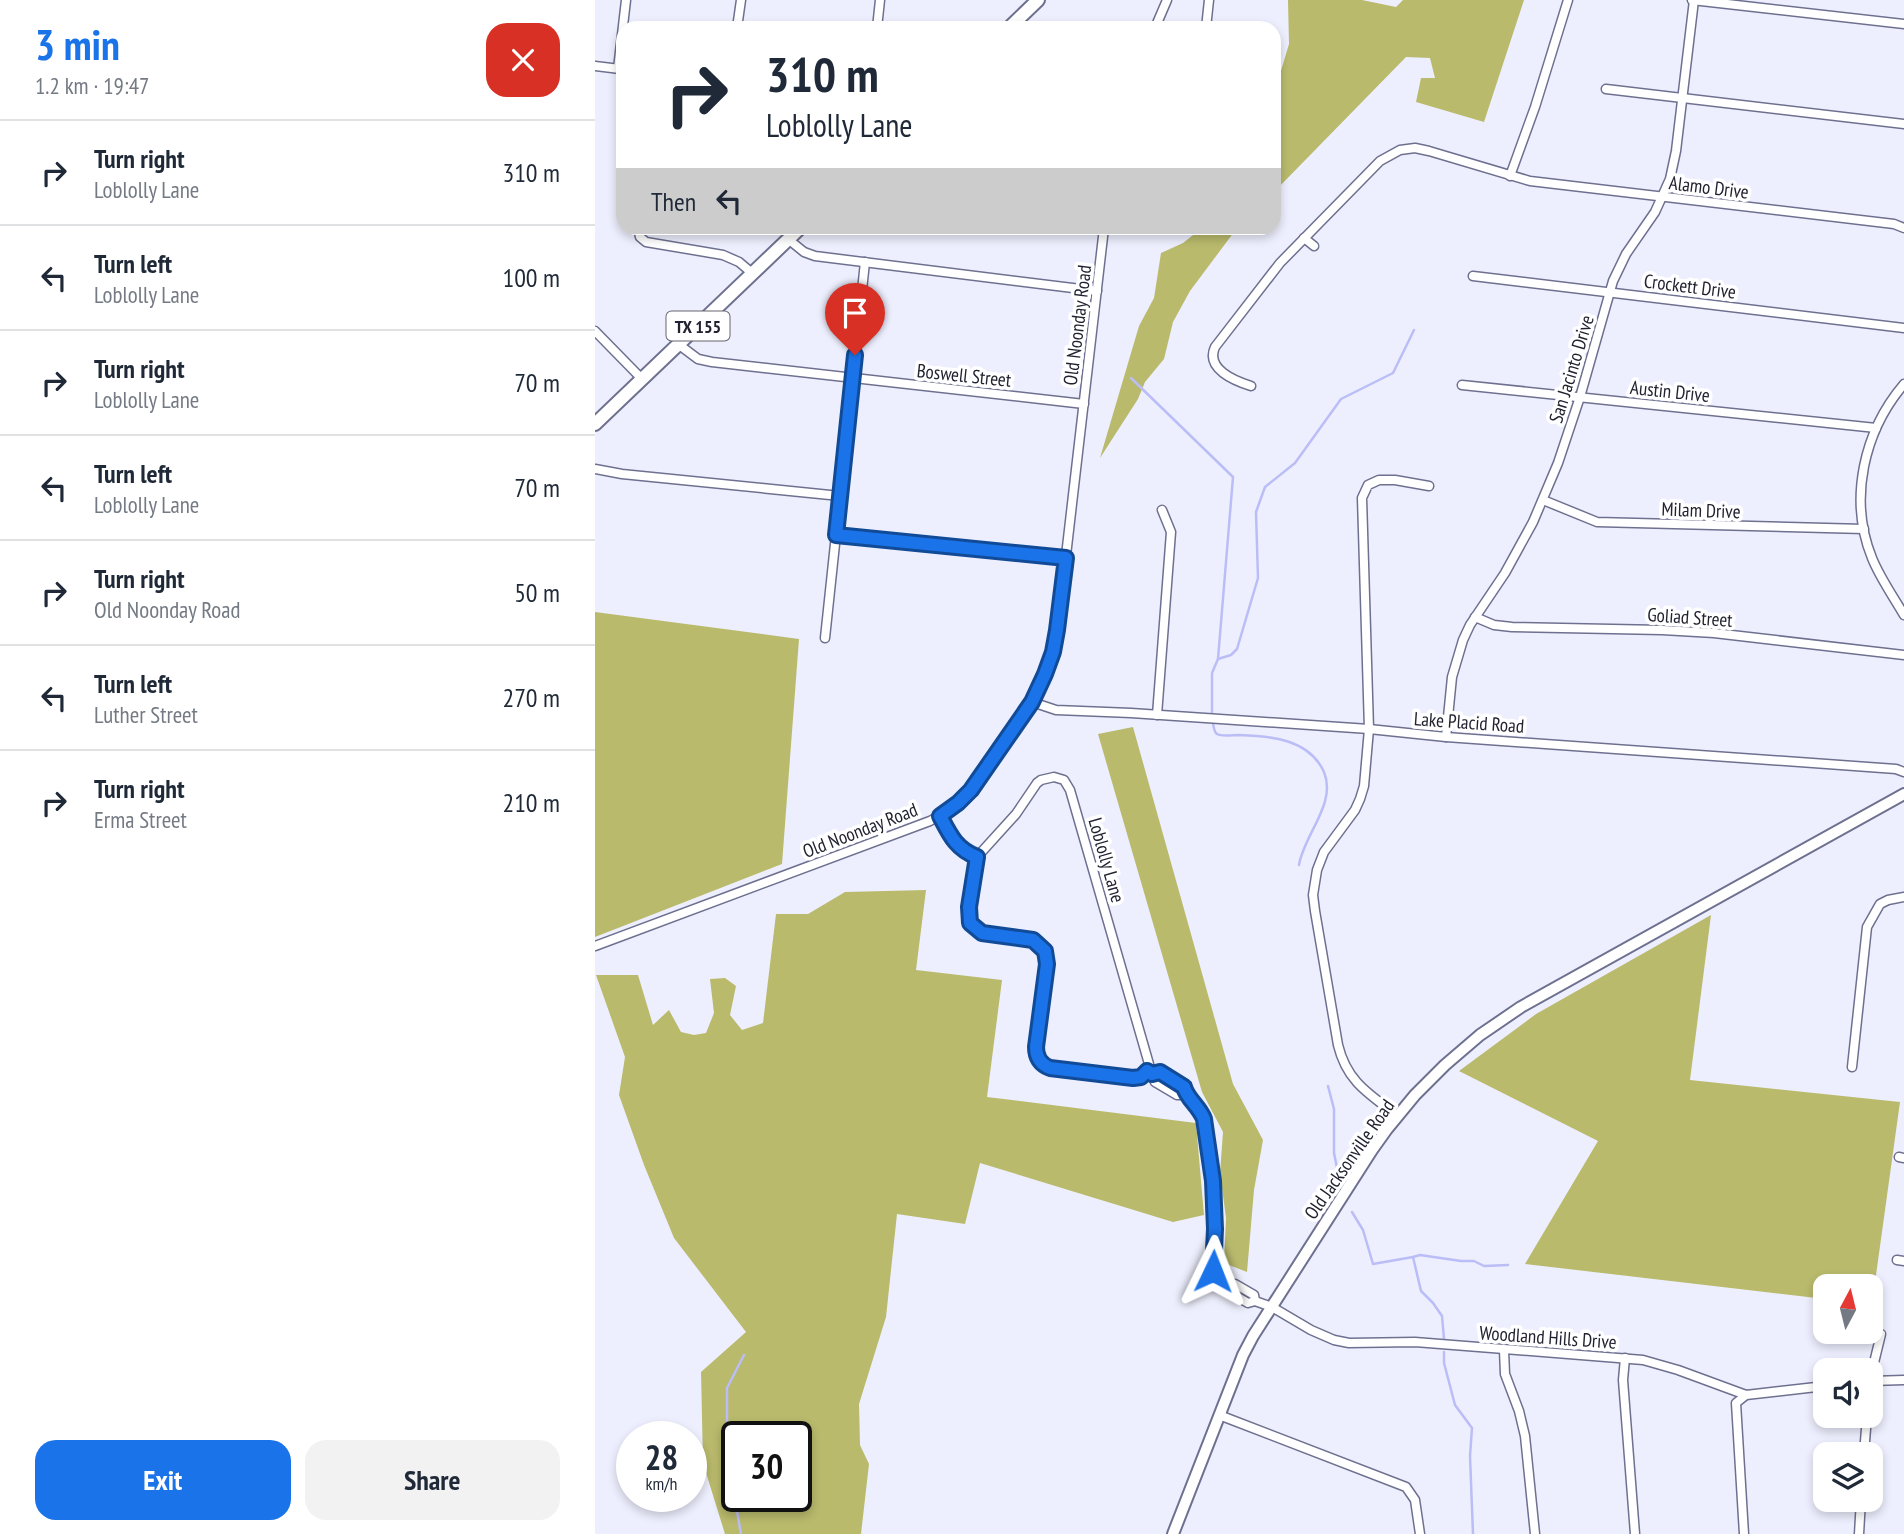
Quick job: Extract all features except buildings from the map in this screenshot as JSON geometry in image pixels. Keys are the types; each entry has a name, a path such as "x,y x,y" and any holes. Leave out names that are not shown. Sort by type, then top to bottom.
{"main road":[{"path":"1016,21 1038,0"},
{"name":"TX 155","path":"595,424 792,235"},
{"name":"Old Jacksonville Road","path":"1173,1534 1243,1355 1372,1150 1398,1116 1445,1065 1510,1014 1904,794"}],"street":[{"path":"624,21 626,0"},
{"path":"738,21 741,0"},
{"path":"878,21 880,0"},
{"path":"1158,21 1167,0"},
{"path":"1207,21 1209,0"},
{"path":"1510,176 1568,0"},
{"path":"1693,0 1904,24"},
{"name":"San Jacinto Drive","path":"1446,737 1450,693 1463,640 1511,563 1543,500 1580,397 1609,292 1623,260 1662,198 1674,159 1693,0"},
{"path":"595,66 616,68"},
{"path":"1605,89 1904,124"},
{"name":"Alamo Drive","path":"1251,386 1237,382 1215,363 1213,353 1217,345 1273,271 1380,161 1400,150 1415,148 1429,151 1530,181 1893,224 1904,228"},
{"path":"640,235 646,242 658,245 723,255 739,262 752,273"},
{"name":"Old Noonday Road","path":"595,946 940,816 971,790 1032,702 1053,652 1103,235"},
{"path":"1304,238 1314,246"},
{"path":"788,239 809,254 1097,291"},
{"path":"825,638 865,262"},
{"name":"Crockett Drive","path":"1473,276 1904,328"},
{"path":"595,331 642,379"},
{"name":"Boswell Street","path":"678,344 692,356 703,360 1084,404"},
{"path":"1904,384 1889,402 1867,452 1862,476 1861,504 1869,550 1904,615"},
{"name":"Austin Drive","path":"1462,385 1876,428"},
{"path":"595,469 840,496"},
{"path":"1398,1116 1357,1084 1343,1060 1338,1045 1314,904 1316,874 1324,852 1355,810 1362,793 1369,729 1362,509 1364,491 1368,485 1379,480 1429,486"},
{"name":"Milam Drive","path":"1543,500 1597,522 1864,528"},
{"path":"1157,715 1171,532 1162,510"},
{"path":"836,535 1066,558"},
{"name":"Goliad Street","path":"1475,617 1494,625 1513,627 1714,633 1904,655"},
{"name":"Lake Placid Road","path":"1032,702 1056,709 1369,729 1446,737 1896,769 1904,772"},
{"name":"Loblolly Lane","path":"977,857 1016,814 1037,783 1054,777 1064,780 1150,1072"},
{"path":"940,816 954,842 977,857 969,907 970,923 982,933 1033,940 1042,947 1046,955 1036,1047 1040,1062 1050,1068 1133,1078 1150,1072 1155,1082 1177,1095 1186,1094 1204,1119 1213,1181 1213,1271 1217,1278 1226,1284 1229,1292 1248,1303 1255,1301 1272,1307"},
{"path":"1852,1067 1867,928 1880,904 1904,897"},
{"name":"Woodland Hills Drive","path":"1272,1307 1311,1330 1349,1343 1415,1342 1643,1360 1746,1395 1813,1387"},
{"path":"1504,1350 1508,1387 1519,1411 1525,1436 1535,1534"},
{"path":"1625,1358 1623,1380 1635,1534"},
{"path":"1883,1381 1904,1380"},
{"path":"1744,1534 1736,1404 1746,1395"},
{"path":"1219,1415 1406,1487 1415,1500 1420,1534"},
{"path":"1859,1534 1860,1512"}],"shaded area":[{"path":"1288,0 1362,0 1396,7 1403,0 1524,0 1484,122 1416,102 1421,78 1435,78 1430,58 1406,57 1281,185 1281,71 1289,44"},
{"path":"1193,235 1232,235 1190,291 1173,322 1164,359 1145,382 1138,399 1100,458 1139,326 1154,298 1161,253"},
{"path":"595,612 799,639 782,864 595,937"},
{"path":"1133,727 1233,1084 1263,1140 1254,1190 1247,1272 1224,1263 1226,1218 1220,1173 1223,1132 1202,1092 1098,734"},
{"path":"926,890 916,970 1002,980 987,1097 1196,1123 1204,1215 1173,1222 980,1163 965,1224 897,1214 886,1317 859,1404 860,1445 869,1464 861,1534 725,1534 707,1476 707,1421 702,1421 701,1372 746,1332 674,1238 619,1095 625,1057 596,975 638,975 653,1025 669,1010 681,1032 694,1035 706,1033 714,1013 710,979 725,978 736,986 730,1015 742,1030 763,1023 776,914 808,914 845,892"},
{"path":"1711,915 1690,1080 1900,1102 1876,1274 1813,1274 1813,1298 1525,1264 1598,1141 1459,1071 1536,1014"}],"waterway":[{"path":"1218,659 1231,655 1237,649 1258,578 1256,512 1265,487 1295,463 1341,399 1393,373 1414,330"},
{"path":"1131,378 1233,477 1218,659 1212,673 1212,714"},
{"path":"1213,724 1219,735 1276,738 1299,746 1309,752 1324,772 1326,796 1299,865"},
{"path":"1328,1086 1334,1109 1334,1153 1338,1173"},
{"path":"1352,1212 1363,1230 1373,1264 1413,1257 1421,1291 1442,1316 1444,1339"},
{"path":"1413,1257 1420,1255 1474,1261 1484,1266 1508,1265"},
{"path":"1444,1352 1444,1363 1455,1405 1472,1428 1470,1456 1473,1534"},
{"path":"741,1534 727,1455 727,1388 744,1355"}],"route":[{"path":"855,355 836,535 1066,558 1053,652 1036,694 971,790 940,816 954,842 977,857 969,912 973,927 986,934 1033,940 1045,951 1047,964 1036,1047 1040,1062 1050,1068 1133,1078 1141,1077 1147,1071 1152,1074 1160,1072 1184,1087 1186,1094 1200,1111 1204,1119 1213,1174 1213,1271"}]}
